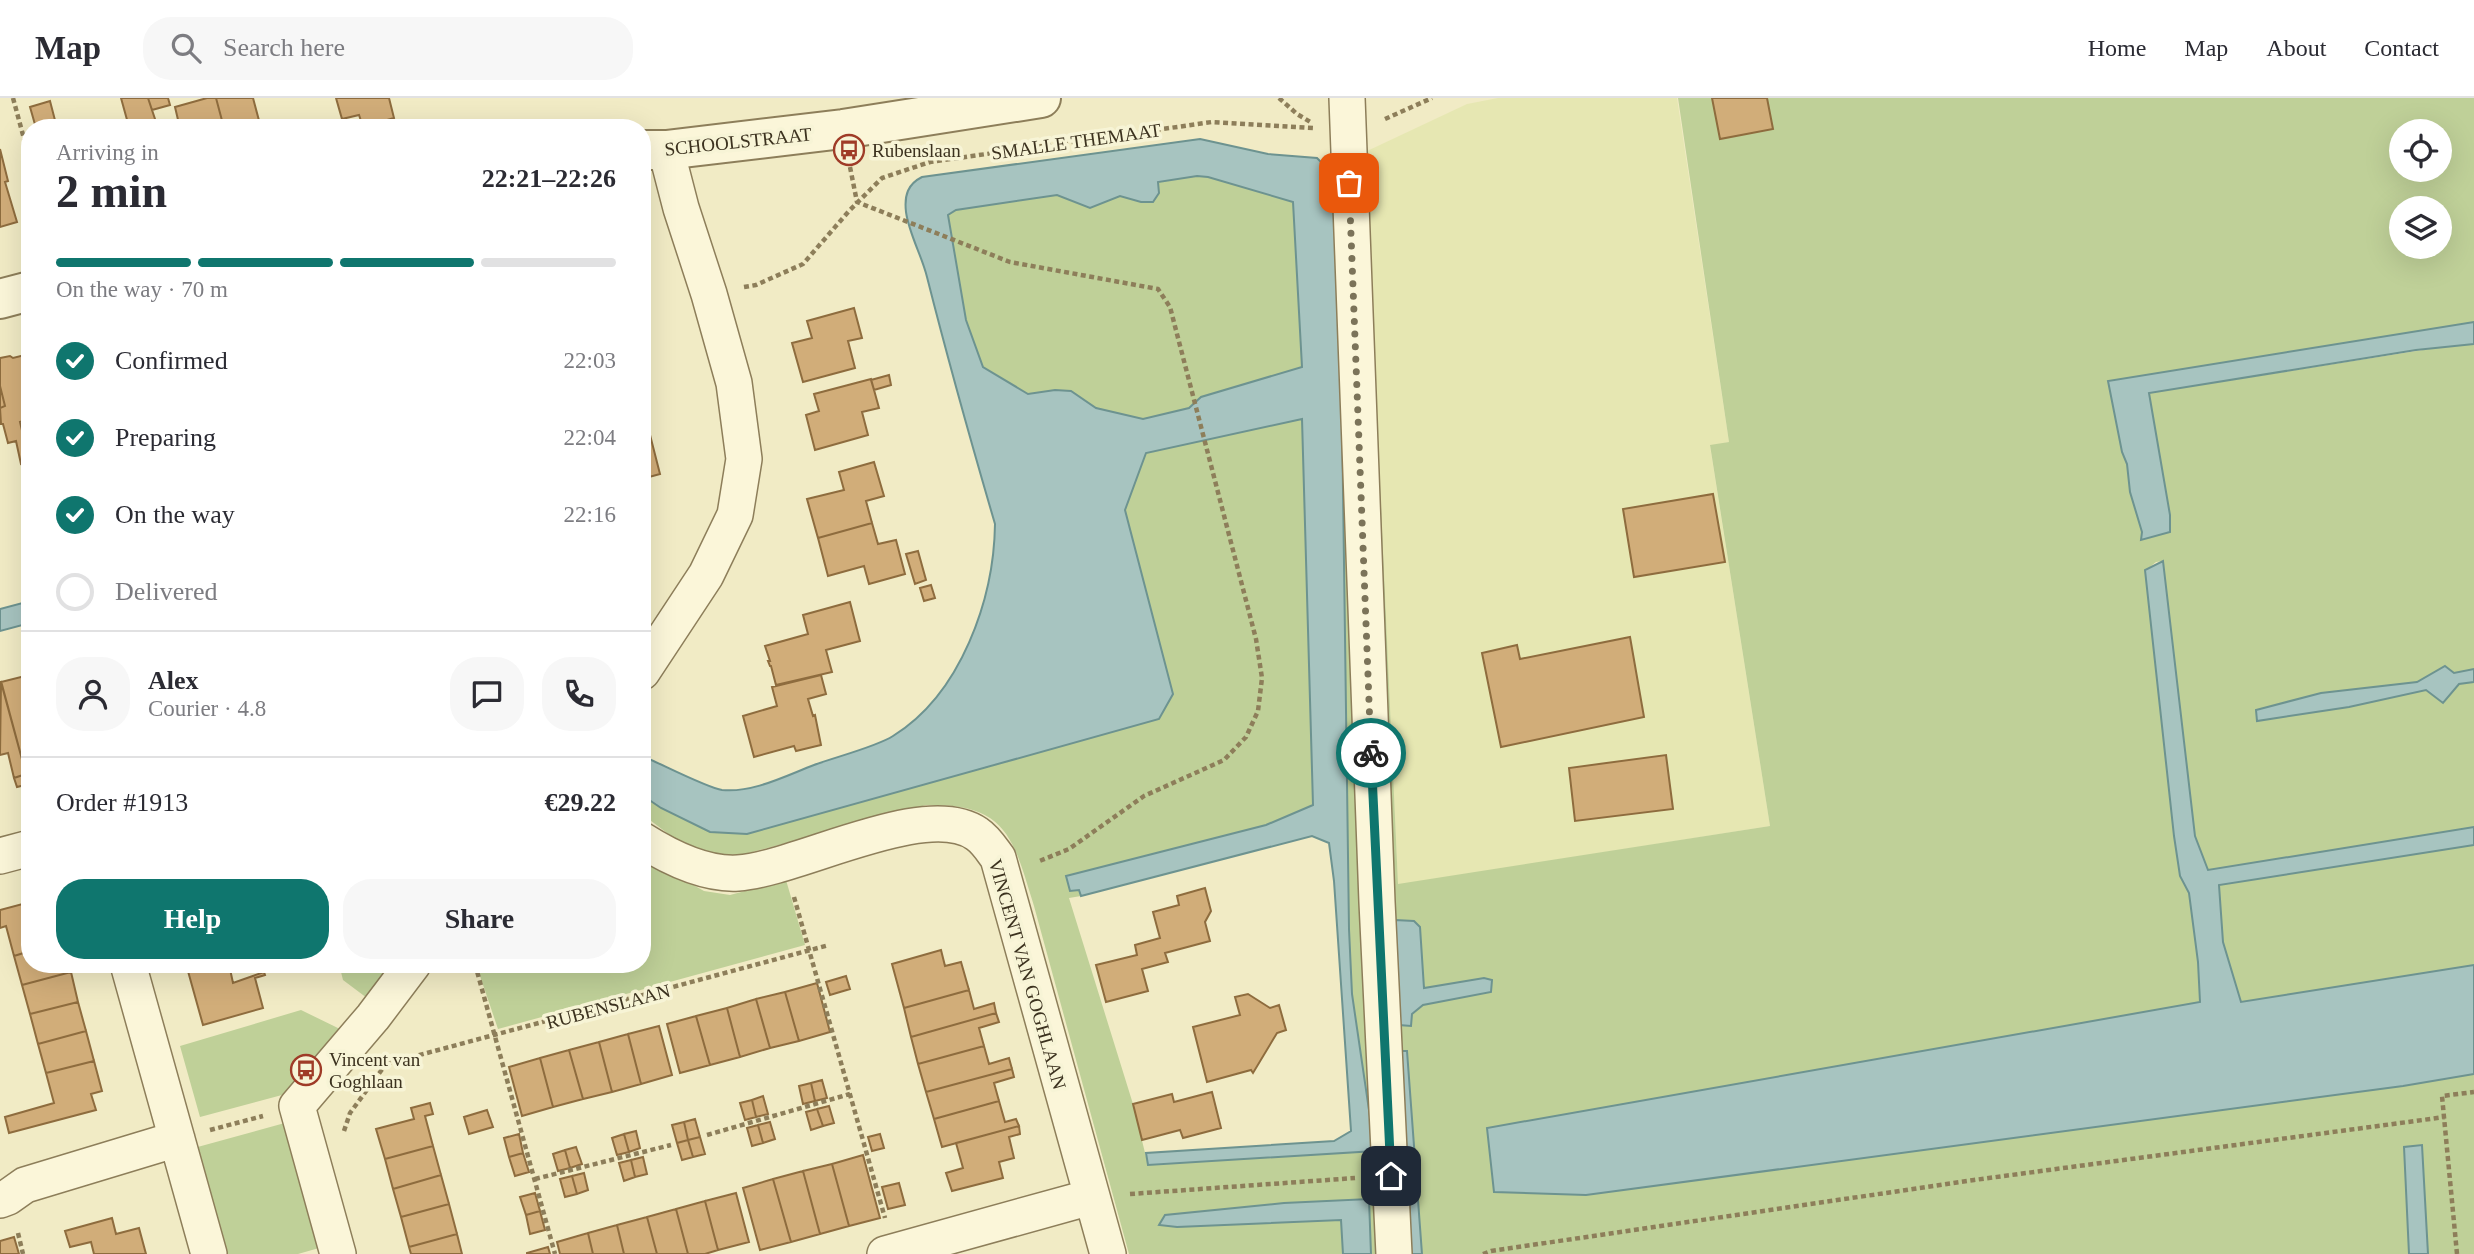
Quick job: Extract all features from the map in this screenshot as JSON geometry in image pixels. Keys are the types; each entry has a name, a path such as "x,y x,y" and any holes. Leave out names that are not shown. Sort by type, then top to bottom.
{"street":[{"name":"SCHOOLSTRAAT","path":"654,150 844,129 1041,98"},
{"path":"1339,117 1349,183 1373,805 1394,1254"},
{"path":"651,658 706,575 735,515 744,459 734,383 709,294 681,208 654,150"},
{"path":"0,299 21,293"},
{"name":"VINCENT VAN GOGHLAAN","path":"651,845 693,866 738,873 909,825 942,824 976,833 989,845 998,859 1007,886 1108,1254"},
{"path":"0,856 21,850"},
{"path":"131,973 209,1254"},
{"path":"337,1254 297,1106 373,1017 405,973"},
{"path":"0,1200 8,1198 24,1185 177,1139"},
{"path":"890,1253 1091,1197"}],"path":[{"path":"13,98 21,128"},
{"name":"SMALLE THEMAAT","path":"709,294 756,285 803,264 881,178 930,162 1212,122 1387,118 1432,98"},
{"path":"902,220 1010,262 1158,289 1170,307 1256,639 1262,678 1258,711 1247,737 1224,760 1144,796 1069,849 1028,865 1007,886"},
{"path":"784,862 850,1094 890,1253"},
{"name":"RUBENSLAAN","path":"343,1134 350,1113 386,1064 829,945"},
{"path":"478,973 555,1254"},
{"path":"2457,1254 2442,1097 2474,1092"},
{"path":"707,1135 850,1094"},
{"path":"177,1139 297,1106"},
{"path":"1482,1254 1974,1180 2445,1117"},
{"path":"535,1179 671,1145"},
{"path":"1091,1197 1391,1176"}],"green space":[{"path":"1498,98 1677,98 1729,442 1710,446 1770,826 1398,885 1365,152 1467,104"},
{"path":"1678,98 2474,98 2474,322 2108,381 2142,540 2170,532 2170,515 2149,393 2474,342 2474,827 2208,870 2195,836 2163,561 2156,562 2145,571 2174,836 2180,876 2189,893 2200,1002 1693,1093 2403,1086 2474,1074 2474,1254 2428,1254 2421,1146 2404,1148 2409,1254 1422,1254 1406,1051 1408,1254 1371,1254 1369,1199 1284,1203 1166,1215 1159,1224 1341,1220 1343,1254 1129,1254 1027,882 1012,844 991,818 953,806 926,805 745,854 712,856 671,836 651,821 651,801 661,808 1173,694 1125,510 1146,452 1302,419 1313,805 1266,825 1066,876 1070,891 1080,890 1081,896 1069,898 1133,1104 1148,1165 1375,1151 1352,994 1335,213 1322,163 1365,152 1398,884 1770,826 1710,445 1729,442","holes":["1395,920 1414,921 1420,927 1423,988 1484,978 1492,980 1490,992 1422,1005 1412,1014"]},
{"path":"1197,176 1293,202 1302,367 1201,397 1189,408 1142,419 1096,408 1071,391 1055,390 1028,394 983,367 966,320 948,215 956,210 1057,195 1090,208 1120,196 1141,202 1158,182"},
{"path":"2474,845 2474,965 2241,1002 2223,942 2218,885"},
{"path":"651,861 704,891 730,895 786,880 805,945 498,1029 479,973 651,973"},
{"path":"341,973 385,973 367,998 343,980"},
{"path":"301,1010 342,1030 282,1095 200,1117 180,1046"},
{"path":"292,1121 326,1246 298,1254 224,1254 194,1148"}],"water":[{"path":"1200,139 1268,154 1317,158 1322,163 1335,213 1341,343 1352,994 1375,1151 1148,1165 1146,1153 1334,1141 1351,1131 1329,843 1312,836 1081,896 1079,890 1070,891 1066,876 1266,825 1313,805 1302,419 1146,453 1125,510 1173,694 1159,719 747,834 710,832 651,801 651,760 707,785 722,790 734,790 769,783 886,740 917,718 937,696 955,670 969,642 988,583 995,524 925,269 908,220 906,195 913,183 922,177","holes":["1197,176 1293,202 1302,367 1201,397 1189,408 1143,419 1096,408 1071,391 1055,390 1028,394 983,367 966,320 948,215 956,210 1057,195 1090,208 1120,196 1141,202 1153,202 1159,193 1158,182"]},
{"path":"2474,322 2474,344 2416,350 2149,393 2170,515 2170,532 2141,540 2142,532 2130,492 2127,464 2122,452 2108,381"},
{"path":"2163,561 2195,836 2208,870 2474,827 2474,845 2219,885 2223,942 2241,1002 2474,965 2474,1074 2403,1086 1586,1195 1494,1192 1487,1128 2200,1002 2189,893 2180,876 2174,836 2145,570"},
{"path":"21,603 21,625 0,631 0,609"},
{"path":"2445,666 2454,673 2474,669 2474,682 2459,684 2443,703 2426,690 2349,707 2257,721 2256,710 2321,693 2417,682"},
{"path":"1395,920 1414,921 1420,927 1424,988 1484,978 1492,980 1491,992 1423,1005 1412,1014 1411,1026 1399,1025"},
{"path":"1398,1051 1407,1051 1422,1254 1408,1254"},
{"path":"2422,1145 2428,1254 2409,1254 2404,1147"},
{"path":"1369,1199 1371,1254 1343,1254 1341,1220 1177,1227 1159,1225 1165,1215 1284,1203"}],"building":[{"path":"121,98 148,98 155,119 127,119"},
{"path":"148,98 168,98 170,105 152,110"},
{"path":"216,98 222,119 178,119 175,107"},
{"path":"216,98 253,98 259,119 222,119"},
{"path":"336,98 389,98 394,118 360,119 359,115 342,119"},
{"path":"1712,98 1767,98 1773,129 1720,139"},
{"path":"50,101 55,119 33,119 30,107"},
{"path":"0,149 8,181 5,182 17,222 0,227"},
{"path":"854,308 862,338 848,341 855,368 803,382 792,343 812,338 807,321"},
{"path":"21,356 21,464 16,441 8,443 1,424 0,408 5,406 0,386 0,358"},
{"path":"889,375 891,385 874,390 871,380"},
{"path":"871,379 879,408 862,412 868,435 815,450 806,415 819,411 814,394"},
{"path":"0,386 5,406 0,408"},
{"path":"651,439 660,474 651,476"},
{"path":"874,462 884,496 866,501 872,523 818,538 807,499 844,490 839,472"},
{"path":"1713,494 1725,562 1634,577 1623,509"},
{"path":"872,523 878,544 896,540 905,574 869,584 864,566 828,576 818,538"},
{"path":"918,551 926,580 915,584 906,554"},
{"path":"931,585 935,598 924,601 920,588"},
{"path":"850,602 860,641 826,650 832,672 776,685 765,646 808,634 803,615"},
{"path":"1630,637 1644,717 1501,747 1482,653 1517,645 1520,659"},
{"path":"821,675 826,694 808,699 813,716 815,715 821,745 796,751 794,746 754,757 743,716 777,706 772,687"},
{"path":"21,677 21,756 1,682"},
{"path":"1,681 21,755 21,776 14,778 8,753 0,755"},
{"path":"1666,755 1673,809 1575,821 1569,768"},
{"path":"21,776 21,786 17,787 14,778"},
{"path":"1205,888 1211,911 1205,922 1210,941 1165,953 1168,962 1142,969 1148,991 1106,1002 1096,965 1137,955 1135,945 1160,938 1153,912 1179,905 1177,896"},
{"path":"21,904 21,954 14,956 6,926 0,928 0,910"},
{"path":"941,950 945,966 961,962 969,990 904,1008 892,964"},
{"path":"21,954 21,973 67,973 22,985 14,956"},
{"path":"71,973 78,1002 30,1014 22,985"},
{"path":"189,973 231,973 233,983 264,973 255,978 263,1008 203,1025"},
{"path":"846,976 850,989 830,995 826,982"},
{"path":"817,983 830,1032 799,1041 785,992"},
{"path":"969,990 974,1009 994,1003 996,1013 911,1037 904,1008"},
{"path":"785,992 799,1041 770,1048 756,999"},
{"path":"1248,994 1270,1008 1279,1005 1286,1030 1277,1033 1253,1073 1251,1070 1207,1082 1193,1027 1240,1015 1235,997"},
{"path":"756,999 770,1048 740,1057 727,1008"},
{"path":"78,1002 86,1031 38,1044 30,1014"},
{"path":"727,1008 740,1057 710,1065 696,1016"},
{"path":"996,1013 999,1022 979,1028 984,1046 918,1064 911,1037"},
{"path":"696,1016 710,1065 680,1073 667,1024"},
{"path":"659,1026 672,1075 641,1084 628,1034"},
{"path":"86,1031 94,1061 46,1073 38,1044"},
{"path":"628,1034 641,1084 612,1092 599,1042"},
{"path":"599,1042 612,1092 583,1099 569,1050"},
{"path":"984,1046 989,1064 1009,1058 1012,1069 926,1092 918,1064"},
{"path":"569,1050 583,1099 553,1107 540,1058"},
{"path":"540,1058 553,1107 522,1116 509,1067"},
{"path":"94,1061 102,1091 91,1094 96,1110 9,1133 5,1117 54,1103 46,1073"},
{"path":"1012,1069 1014,1077 994,1083 999,1101 934,1119 926,1092"},
{"path":"822,1080 827,1098 815,1101 811,1083"},
{"path":"811,1083 815,1101 803,1104 799,1086"},
{"path":"1212,1092 1221,1128 1183,1138 1180,1130 1142,1140 1133,1104 1172,1094 1174,1102"},
{"path":"763,1096 768,1114 756,1117 752,1100"},
{"path":"752,1100 756,1117 745,1120 740,1103"},
{"path":"999,1101 1005,1122 1016,1119 1019,1126 942,1147 934,1119"},
{"path":"430,1103 433,1114 425,1116 433,1146 385,1159 376,1129 414,1119 411,1108"},
{"path":"829,1106 834,1123 823,1126 817,1109"},
{"path":"817,1109 823,1126 811,1130 806,1112"},
{"path":"487,1110 493,1127 469,1134 464,1117"},
{"path":"695,1119 700,1137 688,1140 684,1122"},
{"path":"684,1122 688,1140 677,1143 672,1125"},
{"path":"770,1122 775,1139 763,1143 758,1125"},
{"path":"758,1125 763,1143 752,1146 747,1128"},
{"path":"1019,1126 1020,1134 1009,1137 1014,1158 999,1162 1003,1178 952,1191 946,1173 963,1168 956,1143"},
{"path":"636,1131 640,1148 629,1152 624,1134"},
{"path":"519,1134 523,1153 509,1157 504,1138"},
{"path":"624,1134 629,1152 617,1155 612,1138"},
{"path":"880,1134 884,1148 872,1151 868,1137"},
{"path":"700,1137 705,1154 693,1157 688,1140"},
{"path":"688,1140 693,1157 682,1160 677,1143"},
{"path":"433,1146 441,1175 393,1189 385,1159"},
{"path":"576,1147 582,1164 570,1168 565,1150"},
{"path":"565,1150 570,1168 558,1171 553,1154"},
{"path":"523,1153 529,1172 515,1176 509,1157"},
{"path":"863,1155 880,1218 849,1226 832,1164"},
{"path":"643,1157 647,1174 635,1177 631,1160"},
{"path":"631,1160 635,1177 624,1181 619,1163"},
{"path":"832,1164 849,1226 820,1234 803,1171"},
{"path":"803,1171 820,1234 791,1242 773,1179"},
{"path":"584,1173 588,1190 577,1194 572,1176"},
{"path":"441,1175 449,1204 401,1217 393,1189"},
{"path":"572,1176 577,1194 565,1197 560,1179"},
{"path":"773,1179 791,1242 760,1250 743,1188"},
{"path":"899,1183 905,1205 888,1209 882,1187"},
{"path":"535,1193 540,1211 526,1215 520,1197"},
{"path":"736,1193 749,1242 718,1250 705,1201"},
{"path":"705,1201 718,1250 705,1254 688,1254 676,1209"},
{"path":"449,1204 457,1234 409,1247 401,1217"},
{"path":"676,1209 688,1254 657,1254 647,1217"},
{"path":"540,1211 545,1230 530,1234 526,1215"},
{"path":"647,1217 657,1254 624,1254 617,1225"},
{"path":"112,1218 116,1234 139,1228 146,1254 94,1254 91,1242 70,1247 65,1231"},
{"path":"617,1225 624,1254 593,1254 588,1233"},
{"path":"588,1233 593,1254 560,1254 557,1242"},
{"path":"457,1234 462,1254 411,1254 409,1247"},
{"path":"14,1237 19,1254 0,1254 0,1241"},
{"path":"548,1247 550,1254 527,1254 527,1253"}],"way so far":[{"path":"1349,183 1371,753"}],"place":[{"name":"Rubenslaan","path":"849,150"},
{"name":"Vincent van Goghlaan","path":"306,1070"}],"route":[{"path":"1371,753 1391,1176"}]}
